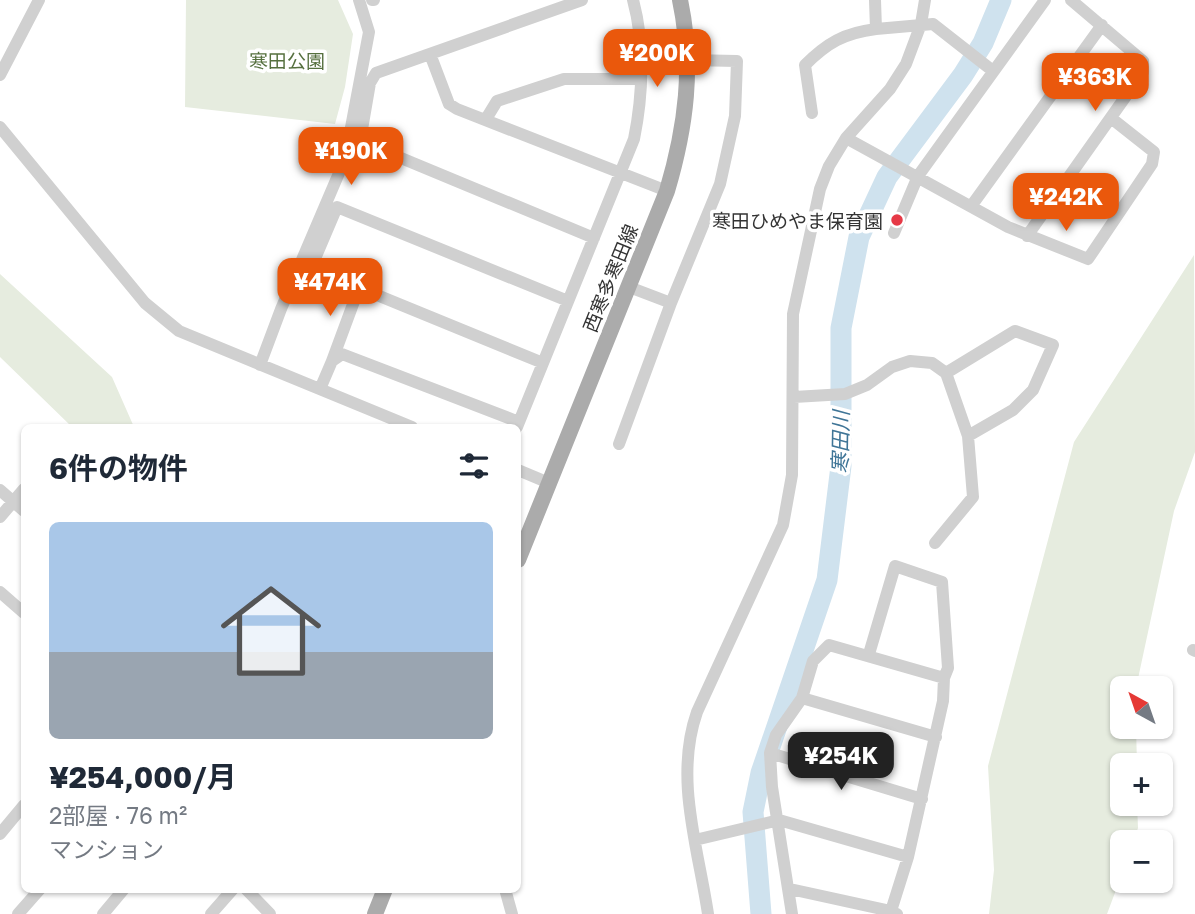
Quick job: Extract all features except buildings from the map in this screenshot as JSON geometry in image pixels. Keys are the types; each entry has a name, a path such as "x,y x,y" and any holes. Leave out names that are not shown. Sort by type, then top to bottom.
{"main road":[{"name":"西寒多寒田線","path":"521,552 667,191 682,130 689,60 680,0"},
{"path":"375,914 383,893"}],"street":[{"path":"0,75 39,0"},
{"path":"260,365 345,159 369,32 359,0"},
{"path":"582,0 376,73 370,83 360,141 594,239"},
{"path":"332,360 342,354 518,424 634,139 641,98 640,37 633,0"},
{"path":"875,0 876,29"},
{"path":"708,914 686,772 687,742 697,712 783,525 792,475 793,314 820,189 829,166 846,138 890,89 906,64 921,23 925,0"},
{"path":"894,233 918,176 1045,0"},
{"path":"1027,236 1143,72 1143,61 1071,0"},
{"path":"811,113 805,65 828,42 853,32 921,23 933,24 993,71"},
{"path":"972,205 1102,25"},
{"path":"430,54 449,104 667,191"},
{"path":"620,444 671,303 720,184 735,116 737,61 689,60"},
{"path":"486,119 497,101 564,79 640,79"},
{"path":"846,138 1027,236 1088,259 1152,164 1154,152 1111,118"},
{"path":"0,127 158,315 179,331 405,424"},
{"path":"543,363 311,268 337,207 568,301"},
{"path":"629,287 671,303"},
{"path":"320,389 359,288"},
{"path":"946,373 1015,331 1052,345 1032,390 1013,410 968,436"},
{"path":"794,397 857,390 892,367 910,361 932,363 946,373 968,436 973,497 934,543"},
{"path":"521,471 549,482"},
{"path":"0,490 21,508"},
{"path":"0,517 21,492"},
{"path":"790,889 894,913 936,737 944,678 948,668 942,582 895,566 869,654"},
{"path":"0,592 21,610"},
{"path":"792,914 770,753 776,736 802,698 813,661 829,645 869,654 944,678"},
{"path":"802,698 936,737"},
{"path":"770,753 922,799"},
{"path":"0,834 21,809"},
{"path":"695,840 779,820 908,857"},
{"path":"18,914 36,893"},
{"path":"103,914 121,893"},
{"path":"211,914 229,893"},
{"path":"250,893 270,914"},
{"path":"506,893 512,914"}],"green space":[{"name":"寒田公園","path":"186,0 338,0 353,34 345,87 335,124 185,107"},
{"path":"1194,255 1195,452 1174,511 1139,676 1110,676 1110,739 1136,739 1137,753 1110,753 1110,816 1138,816 1138,828 1110,830 1110,893 1115,893 1107,914 989,914 994,870 988,766 1074,442"},
{"path":"0,274 112,377 133,424 69,424 0,357"}],"waterway":[{"name":"寒田川","path":"761,914 753,812 761,773 827,580 841,466 841,328 859,237 887,177 963,75 983,43 1001,0"}],"place":[{"name":"寒田ひめやま保育園","path":"897,220"}]}
